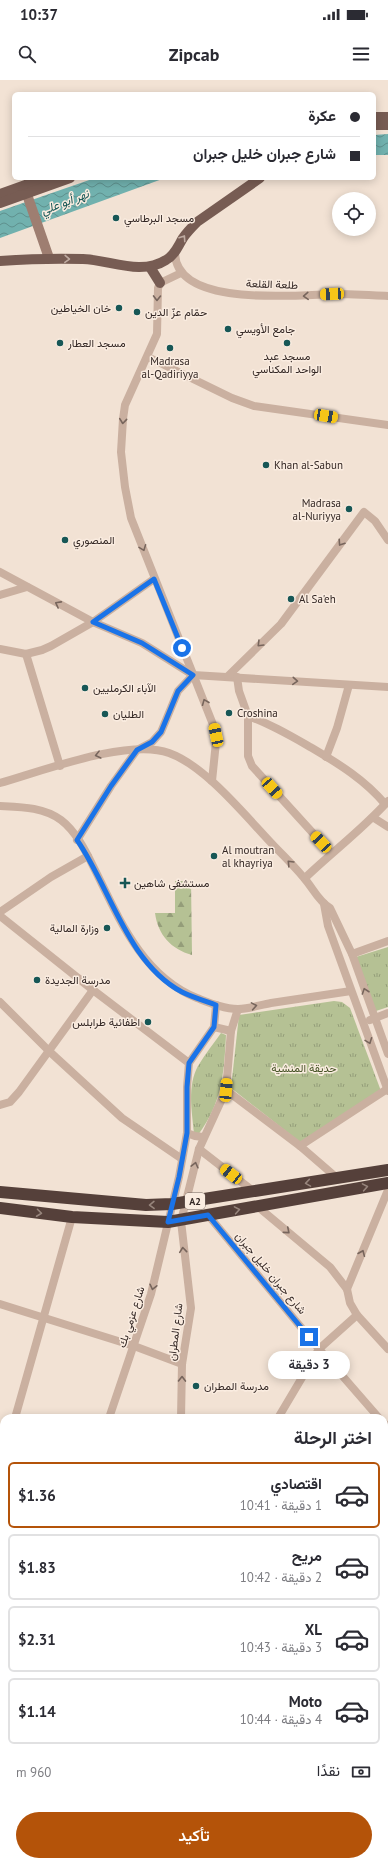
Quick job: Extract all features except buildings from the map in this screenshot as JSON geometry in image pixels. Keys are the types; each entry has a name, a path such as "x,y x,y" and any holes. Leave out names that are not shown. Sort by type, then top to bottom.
{"highway":[{"name":"A2","path":"0,1192 146,1205 172,1204 187,1203 388,1170"},
{"name":"A2","path":"0,1208 72,1217 168,1222 181,1221 388,1183"}],"main road":[{"path":"376,117 388,117"},
{"path":"376,125 388,125"},
{"path":"0,194 26,193 42,180"},
{"path":"0,203 64,180"},
{"path":"0,261 49,258 90,260 113,264 150,267 168,259 175,253 183,238 192,227 257,180"},
{"path":"150,267 160,283"}],"street":[{"path":"26,193 49,258"},
{"path":"175,253 176,265 181,273 160,283 157,297 157,334 125,405 121,452 125,487 131,518 216,735 212,781"},
{"name":"طلعة القلعة","path":"181,273 191,281 221,292 253,296 279,297 356,294 388,296"},
{"path":"148,356 232,398 254,406 388,425"},
{"path":"232,677 280,624 364,512 375,521 388,540"},
{"path":"0,572 93,622 142,643 193,675 388,687"},
{"path":"0,649 26,654 51,646 93,622 154,579"},
{"path":"0,595 27,587"},
{"path":"26,654 60,766"},
{"path":"77,840 111,786 137,750 152,742 161,732 178,691 193,675"},
{"path":"232,677 248,716 248,756 252,766 331,853"},
{"path":"326,757 337,728 349,685"},
{"path":"248,716 280,729 326,757 360,779 387,803 374,818 331,853 304,878"},
{"path":"0,783 108,752 154,749 168,752 184,760 212,781 304,878 324,904 330,908 352,954 388,1054"},
{"path":"0,806 31,808 52,815 68,826 88,856 116,911 139,951 160,976 181,991 216,1005 238,1009 351,991"},
{"path":"374,818 388,827"},
{"path":"0,912 51,877 88,856"},
{"path":"300,1146 387,1090 326,920 324,904"},
{"path":"0,916 93,990 189,1063 214,1027 216,1005"},
{"path":"352,954 388,941"},
{"path":"0,1105 10,1102 15,1097 50,1052 93,990"},
{"path":"0,1002 50,1052 122,1118 182,1159"},
{"path":"238,1009 231,1031 226,1090 300,1146 337,1178"},
{"path":"362,1023 388,1013"},
{"path":"214,1027 231,1031"},
{"name":"شارع عزمي بك","path":"110,1414 151,1294 168,1222 187,1133 187,1087 189,1063"},
{"name":"شارع المطران","path":"181,1414 182,1364 191,1308 181,1221 187,1203 203,1136 226,1090"},
{"path":"187,1133 195,1136 203,1136"},
{"path":"199,1149 253,1191"},
{"path":"347,1289 388,1190"},
{"path":"257,1206 324,1261 336,1274 347,1289 350,1303 357,1315 388,1349"},
{"name":"شارع جبران خليل جبران","path":"208,1215 319,1349 376,1414"},
{"path":"16,1414 42,1318 72,1217"},
{"path":"0,1304 134,1346 182,1364"},
{"path":"280,1414 319,1349 357,1315"}],"green space":[{"path":"175,881 191,881 192,955 178,949 167,940 159,928 155,913 175,913"},
{"path":"388,947 388,1007 376,1011 356,957"},
{"name":"حديقة المنشية","path":"334,1001 342,1002 350,1008 381,1091 301,1143 231,1088 239,1015"},
{"path":"221,1033 226,1035 223,1075 217,1100 206,1123 198,1135 194,1133 191,1107 192,1082 198,1066"}],"water":[{"path":"388,134 388,155 376,155 376,135"},
{"name":"نهر أبو علي","path":"89,180 160,180 0,238 0,211"}],"place":[{"name":"مسجد البرطاسي","path":"116,218"},
{"name":"خان الخياطين","path":"119,308"},
{"name":"حمّام عزّ الدين","path":"137,312"},
{"name":"جامع الأويسي","path":"228,329"},
{"name":"مسجد العطار","path":"60,343"},
{"name":"مسجد عبد الواحد المكناسي","path":"287,343"},
{"name":"Madrasa al-Qadiriyya","path":"170,348"},
{"name":"Khan al-Sabun","path":"266,465"},
{"name":"Madrasa al-Nuriyya","path":"349,509"},
{"name":"المنصوري","path":"65,540"},
{"name":"Al Sa'eh","path":"291,599"},
{"name":"الآباء الكرمليين","path":"85,688"},
{"name":"Croshina","path":"229,713"},
{"name":"الطليان","path":"105,714"},
{"name":"Al moutran al khayriya","path":"214,856"},
{"name":"مستشفى شاهين","path":"125,883"},
{"name":"وزارة المالية","path":"107,928"},
{"name":"مدرسة الجديدة","path":"37,980"},
{"name":"اطفائية طرابلس","path":"148,1022"},
{"name":"مدرسة المطران","path":"196,1386"}],"route":[{"path":"182,648 168,610 154,579 93,622 142,643 193,675 184,683 171,703 161,732 147,746 137,750 111,786 77,840 88,856 116,911 139,951 160,976 181,991 216,1005 214,1027 189,1063 187,1087 187,1133 179,1177 168,1222 181,1221 208,1215 309,1337"}]}
